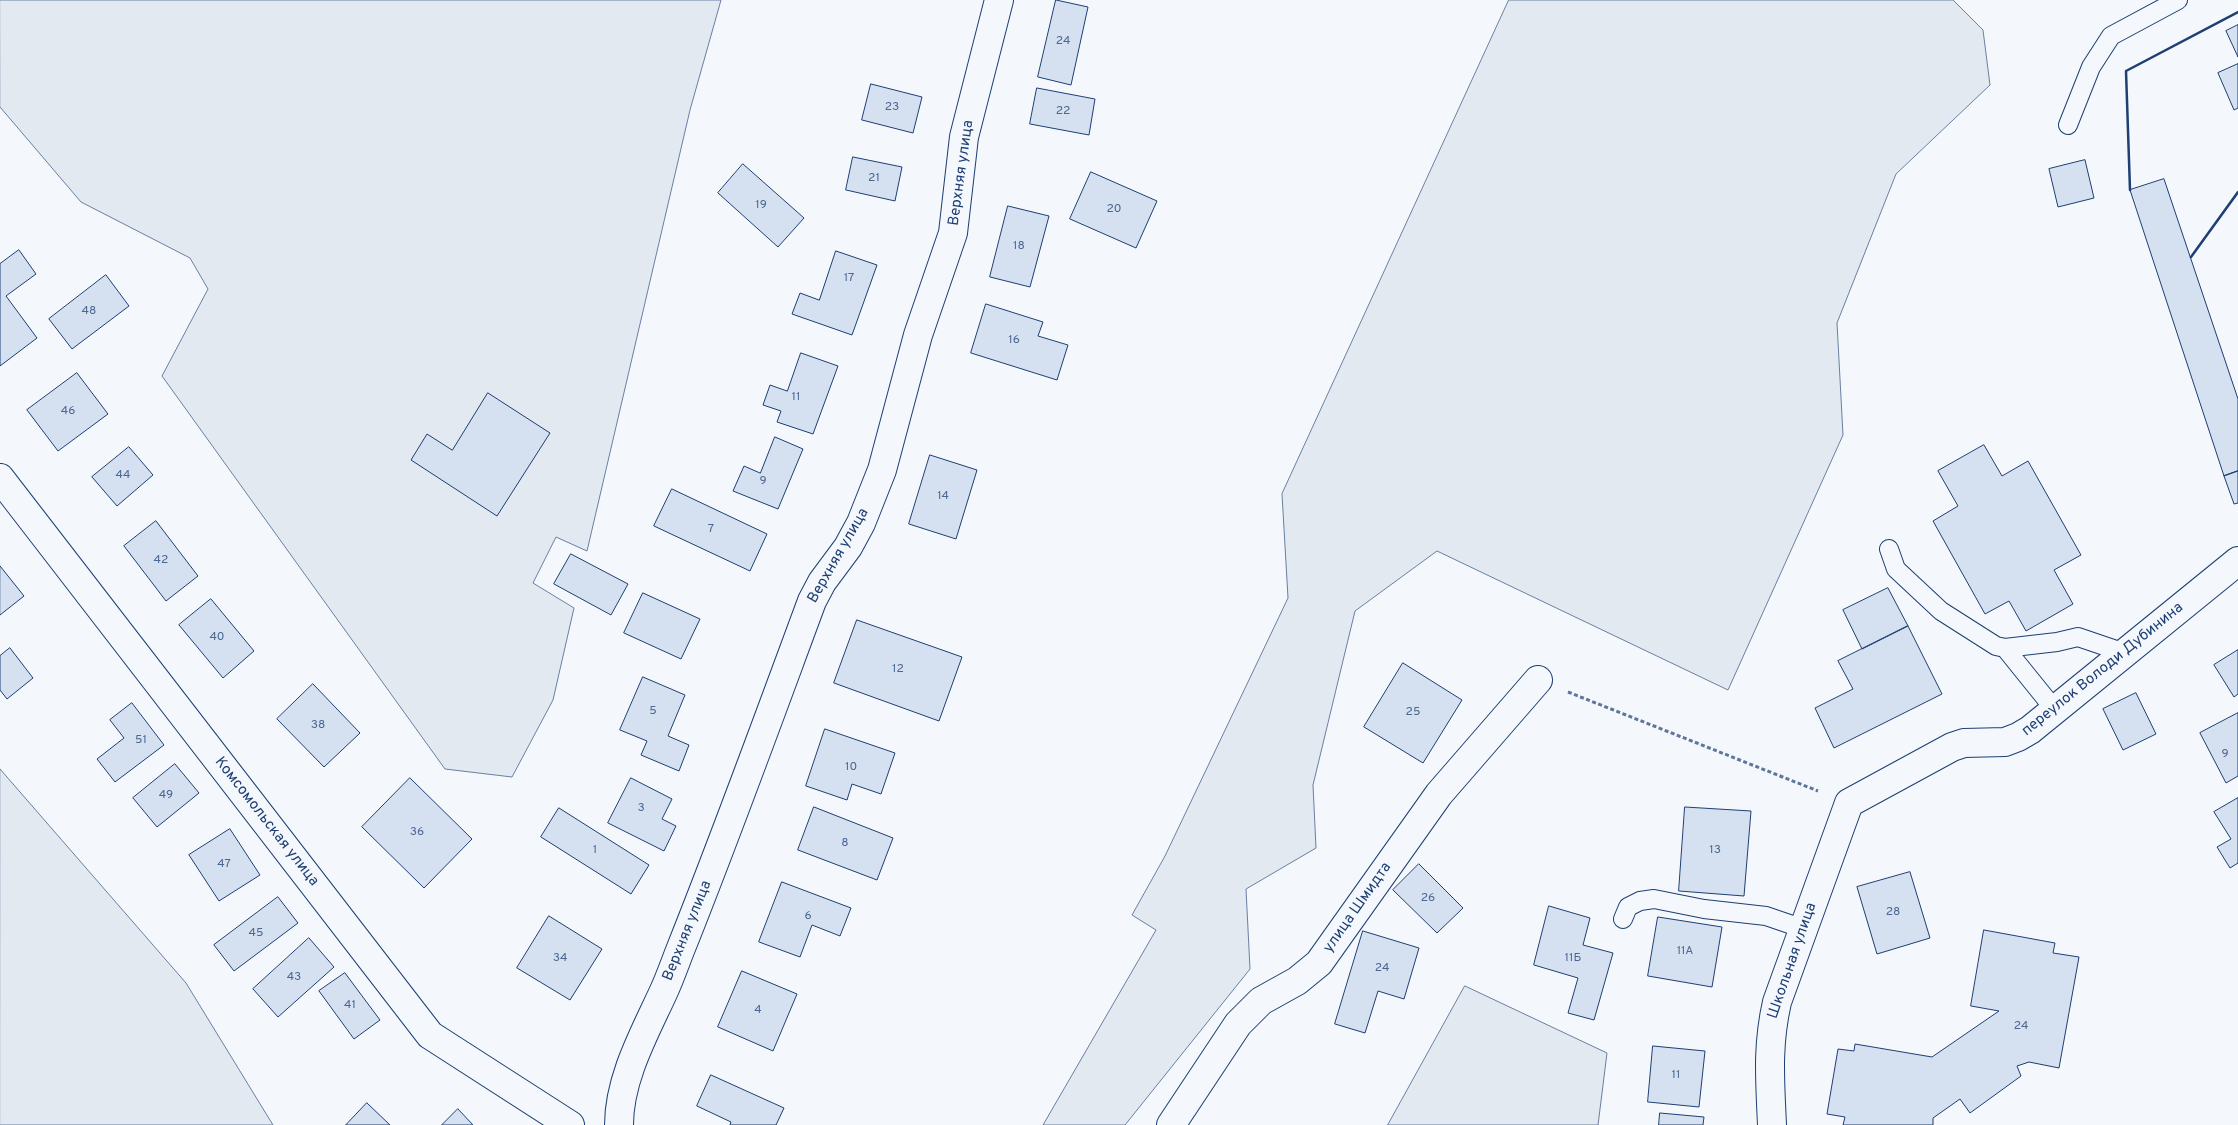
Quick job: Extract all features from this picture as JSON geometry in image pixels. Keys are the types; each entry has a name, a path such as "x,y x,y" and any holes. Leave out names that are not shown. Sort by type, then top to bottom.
{"street":[{"name":"Верхняя улица","path":"619,1125 619,1114 626,1083 636,1052 664,990 715,863 812,601 822,582 848,547 861,523 882,470 918,335 953,233 964,137 999,0"},
{"name":"Комсомольская улица","path":"0,478 430,1035 570,1125"},
{"name":"переулок Володи Дубинина","path":"1849,803 1952,747 1964,743 2005,742 2018,738 2238,561"},
{"name":"улица Шмидта","path":"1171,1125 1238,1024 1261,1001 1297,981 1319,963 1338,933 1440,794 1538,680"},
{"name":"Школьная улица","path":"1772,1125 1768,1059 1771,1030 1777,1002 1849,803"}],"lane":[{"path":"2068,125 2091,67 2111,36 2178,0"},
{"path":"1889,549 1896,569 1940,612 1996,646 2005,648 2057,642 2078,637 2125,653"},
{"path":"2005,648 2055,710"},
{"path":"1622,919 1628,908 1640,901 1654,899 1766,916 1804,929"}],"path":[{"path":"1538,680 1849,803"}],"shaded area":[{"path":"0,0 721,0 690,110 587,551 556,537 533,583 574,608 553,700 512,777 445,769 162,376 208,289 190,258 81,202 0,107"},
{"path":"1509,0 1953,0 1983,30 1990,85 1896,174 1837,323 1843,435 1728,690 1437,551 1355,611 1313,785 1316,848 1246,889 1250,969 1125,1125 1043,1125 1156,930 1132,915 1165,856 1288,598 1282,494"},
{"path":"0,769 186,983 273,1125 0,1125"},
{"path":"1465,986 1607,1053 1598,1125 1388,1125"}],"building":[{"path":"1056,0 1088,7 1071,85 1038,77"},
{"path":"2238,25 2238,57 2226,31"},
{"path":"2238,64 2238,108 2234,110 2218,73"},
{"path":"871,84 922,97 913,133 862,120"},
{"path":"1037,88 1095,99 1089,135 1030,124"},
{"path":"853,157 902,167 895,201 846,190"},
{"path":"2085,160 2094,198 2058,207 2049,169"},
{"path":"743,164 804,218 778,247 718,193"},
{"path":"1091,172 1157,201 1136,248 1070,219"},
{"path":"2164,179 2238,399 2238,471 2224,476 2130,190"},
{"path":"1008,206 1049,216 1030,287 990,277"},
{"path":"19,250 36,274 6,296 37,338 0,366 0,264"},
{"path":"836,251 877,265 852,335 792,314 800,293 819,300"},
{"path":"106,275 129,306 72,349 49,319"},
{"path":"986,304 1043,322 1038,336 1068,345 1057,380 971,353"},
{"path":"801,353 838,366 813,434 777,422 781,411 763,405 770,385 787,391"},
{"path":"77,373 108,414 58,451 27,410"},
{"path":"488,393 550,433 497,516 411,460 427,434 452,450"},
{"path":"775,437 803,449 778,509 733,491 744,466 760,473"},
{"path":"1984,445 2002,476 2028,461 2081,555 2054,570 2073,604 2026,631 2009,601 1985,614 1933,521 1958,506 1938,471"},
{"path":"129,447 153,475 117,506 92,477"},
{"path":"930,455 977,470 956,539 909,524"},
{"path":"2238,471 2238,503 2234,504 2224,476"},
{"path":"672,489 767,534 750,571 654,526"},
{"path":"156,521 198,576 166,601 124,546"},
{"path":"571,554 628,584 611,615 554,584"},
{"path":"0,566 24,596 0,615"},
{"path":"1888,588 1908,626 1862,649 1843,610"},
{"path":"643,593 700,619 681,659 624,633"},
{"path":"211,599 254,651 223,678 179,625"},
{"path":"857,620 962,657 939,721 834,683"},
{"path":"1908,626 1942,694 1834,748 1815,708 1853,689 1838,661"},
{"path":"10,648 33,678 7,699 0,690 0,656"},
{"path":"2238,650 2238,694 2234,697 2214,665"},
{"path":"1403,663 1462,700 1423,763 1364,727"},
{"path":"643,677 685,695 668,736 689,745 679,771 641,755 647,741 620,730"},
{"path":"313,684 360,733 324,767 277,719"},
{"path":"2136,693 2156,734 2123,750 2103,709"},
{"path":"132,703 164,745 115,782 97,759 124,738 110,720"},
{"path":"2238,713 2238,776 2226,783 2200,733"},
{"path":"825,729 895,753 881,794 852,784 847,800 806,786"},
{"path":"175,764 199,793 157,827 133,798"},
{"path":"410,778 472,839 424,888 362,827"},
{"path":"631,778 672,799 662,819 676,826 664,851 608,823"},
{"path":"2238,798 2238,863 2230,868 2217,847 2231,839 2214,812"},
{"path":"814,807 893,838 877,880 798,850"},
{"path":"1685,807 1751,811 1744,896 1679,891"},
{"path":"559,808 649,865 631,894 541,837"},
{"path":"230,829 260,875 219,901 189,855"},
{"path":"1419,864 1463,908 1437,933 1393,890"},
{"path":"1910,872 1930,938 1877,954 1857,887"},
{"path":"782,882 851,908 840,936 812,925 800,957 759,942"},
{"path":"278,897 298,923 234,971 214,945"},
{"path":"1549,906 1590,918 1583,945 1613,953 1594,1020 1568,1013 1578,978 1534,965"},
{"path":"549,916 602,949 570,1000 517,968"},
{"path":"1658,917 1722,927 1712,987 1648,976"},
{"path":"1984,930 2055,943 2053,953 2079,957 2059,1068 2029,1062 2017,1066 2021,1076 1970,1113 1960,1099 1933,1118 1933,1125 1843,1125 1845,1117 1827,1114 1838,1049 1854,1051 1855,1044 1932,1057 1999,1011 1971,1006"},
{"path":"1363,931 1419,948 1404,999 1378,991 1365,1033 1335,1024"},
{"path":"309,938 334,967 278,1017 253,989"},
{"path":"742,971 797,994 773,1051 718,1027"},
{"path":"345,973 380,1020 354,1039 319,991"},
{"path":"1653,1046 1705,1051 1699,1107 1648,1102"},
{"path":"711,1075 784,1108 776,1125 730,1125 731,1122 697,1106"},
{"path":"367,1103 390,1125 346,1125"},
{"path":"458,1109 473,1125 442,1125"},
{"path":"1660,1113 1704,1117 1703,1125 1659,1125"}],"wall":[{"path":"2130,190 2126,71 2238,12"},
{"path":"2191,257 2238,192"}]}
